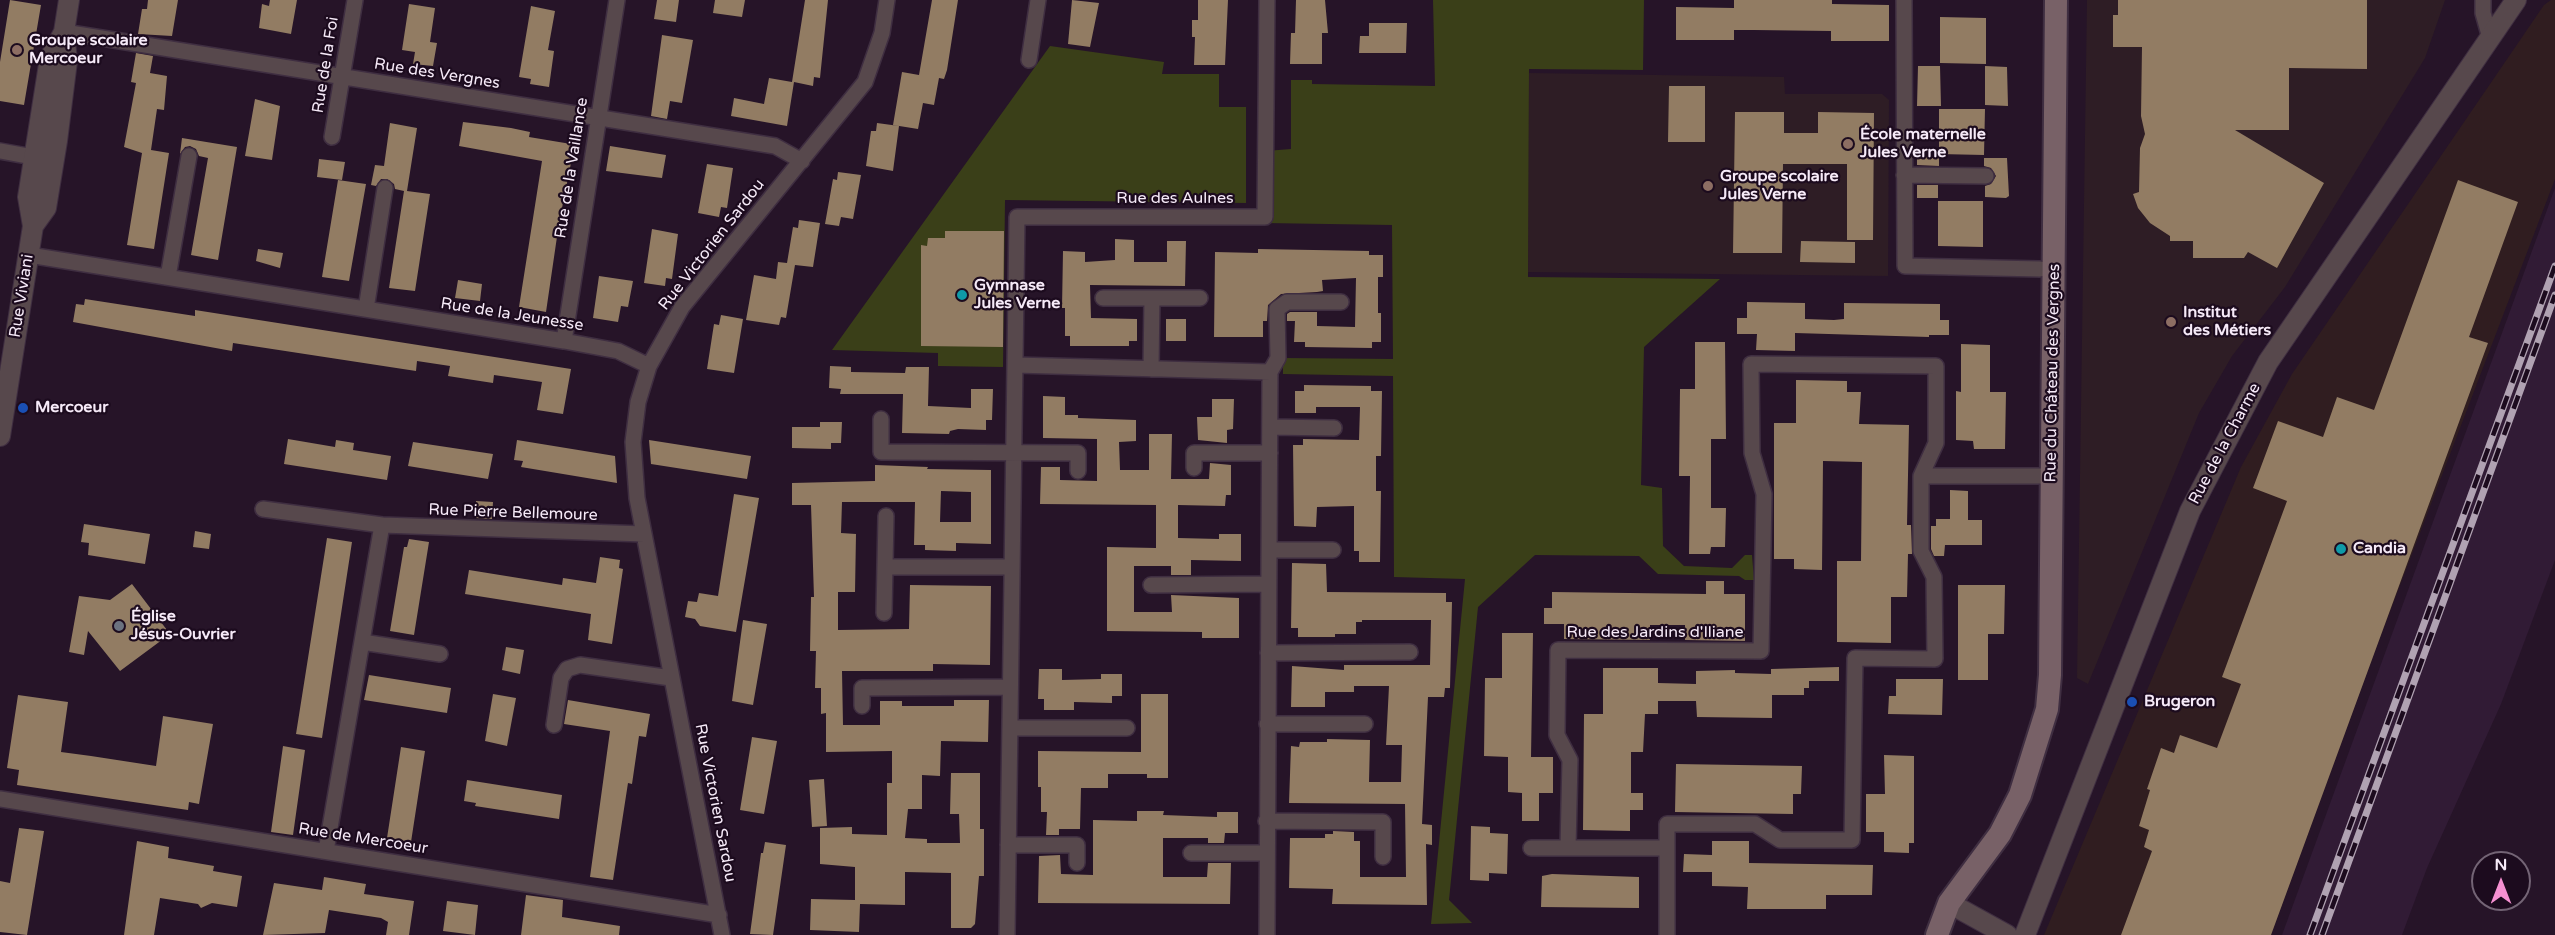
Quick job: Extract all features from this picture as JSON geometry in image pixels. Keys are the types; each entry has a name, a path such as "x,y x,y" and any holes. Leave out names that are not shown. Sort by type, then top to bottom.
{"main road":[{"name":"Rue du Château des Vergnes","path":"2043,0 2040,269 2045,476"},
{"name":"Rue du Château des Vergnes","path":"1937,935 1949,903 2000,834 2020,795 2038,746 2035,676 2045,476 2056,0"},
{"path":"1921,935 1949,903"}],"street":[{"name":"Rue Viviani","path":"0,436 33,226 46,208 44,158 67,61 64,32 69,0"},
{"name":"Rue de la Foi","path":"332,137 355,0"},
{"name":"Rue de la Vaillance","path":"564,341 617,0"},
{"name":"Rue Victorien Sardou","path":"722,935 637,498 633,442 638,402 649,366 682,307 865,82 882,33 887,0"},
{"path":"1029,60 1038,0"},
{"name":"Rue des Aulnes","path":"1015,365 1017,217 1265,218 1267,0"},
{"path":"1904,0 1905,266 2040,269"},
{"path":"2483,0 2483,13 2490,38"},
{"name":"Rue de la Charme","path":"2025,935 2195,501 2268,362 2516,0"},
{"name":"Rue des Vergnes","path":"64,32 775,146 801,161"},
{"path":"0,151 44,158"},
{"path":"168,277 189,156"},
{"path":"1904,175 1986,176"},
{"path":"366,309 385,188"},
{"name":"Rue de la Jeunesse","path":"29,255 564,341 618,351 649,366"},
{"path":"1103,298 1200,298"},
{"path":"1151,369 1152,298"},
{"path":"1267,935 1270,372 1278,358 1277,309 1287,302 1341,302"},
{"name":"Rue des Jardins d'Iliane","path":"1568,848 1570,760 1557,735 1558,650 1761,651 1764,494 1752,453 1751,364 1936,366 1936,443 1921,476 1921,551 1934,577 1935,658 1855,658 1852,840 1780,840 1755,824 1667,824 1667,935"},
{"path":"1007,935 1015,365 1270,372"},
{"path":"881,419 881,452 1078,453 1078,471"},
{"path":"1270,427 1334,428"},
{"path":"1194,468 1194,453 1270,453"},
{"path":"1921,476 2045,476"},
{"name":"Rue Pierre Bellemoure","path":"263,509 382,525 644,534"},
{"path":"884,613 886,516"},
{"path":"326,851 382,525"},
{"path":"1269,550 1333,550"},
{"path":"885,567 1012,567"},
{"path":"1151,585 1268,584"},
{"path":"362,642 440,654"},
{"path":"1268,653 1410,652"},
{"path":"554,725 561,678 567,669 580,665 671,678"},
{"path":"862,706 862,688 1010,687"},
{"path":"1267,724 1365,724"},
{"path":"1010,728 1126,728"},
{"name":"Rue de Mercoeur","path":"0,799 719,915"},
{"path":"1266,821 1383,822 1383,857"},
{"path":"1008,845 1077,845 1077,863"},
{"path":"1532,848 1667,848"},
{"path":"1191,853 1266,853"},
{"path":"1949,903 2007,935"}],"shaded area":[{"name":"Institut des Métiers","path":"2087,0 2445,0 2425,58 2285,287 2232,356 2199,413 2088,684 2077,678"},
{"path":"2555,0 2555,179 2378,643 2271,935 2044,935 2241,467 2292,374 2544,5"},
{"name":"Groupe scolaire Jules Verne","path":"1529,73 1784,77 1785,94 1882,94 1889,100 1888,276 1528,272"},
{"path":"2555,188 2555,560 2501,704 2427,868 2402,935 2282,935"}],"green space":[{"path":"1433,0 1644,0 1643,70 1529,69 1528,277 1720,279 1644,347 1641,485 1662,488 1663,546 1684,566 1732,568 1745,555 1752,555 1754,580 1745,580 1739,576 1658,574 1639,556 1535,555 1478,607 1449,900 1472,923 1431,924 1465,579 1394,577 1393,376 1283,374 1283,358 1393,359 1392,225 1265,223 1266,151 1291,149 1291,80 1312,80 1312,84 1435,86"},
{"path":"1050,46 1164,62 1162,74 1219,74 1219,107 1246,107 1246,203 1005,200 1003,367 938,366 938,353 832,350"}],"building":[{"name":"Groupe scolaire Mercoeur","path":"10,0 41,5 24,105 0,101 0,62"},
{"path":"148,0 178,0 172,36 138,34 142,9 147,9"},
{"path":"270,0 297,0 291,34 259,28 262,4 269,6"},
{"path":"657,0 679,0 676,22 654,19"},
{"path":"715,0 745,0 742,17 713,13"},
{"path":"805,0 828,0 820,78 814,77 813,86 794,82 787,126 731,116 734,98 764,104 769,78 792,82"},
{"path":"932,0 958,0 947,70 944,79 939,78 934,105 923,103 918,129 893,125 902,72 919,75"},
{"path":"1072,0 1099,3 1090,47 1068,44"},
{"path":"1198,0 1228,0 1225,65 1194,65 1195,37 1192,37 1192,20 1198,20"},
{"path":"1296,0 1325,0 1328,33 1322,33 1322,64 1290,64 1291,33 1295,33"},
{"path":"1734,0 1832,0 1832,4 1889,5 1889,41 1831,41 1831,31 1754,30 1734,30 1734,40 1676,40 1676,7 1734,8"},
{"path":"2118,0 2367,0 2367,69 2289,68 2289,130 2235,130 2324,183 2277,268 2248,252 2244,258 2193,258 2193,241 2170,241 2170,236 2150,223 2138,208 2133,194 2139,192 2140,148 2145,134 2141,116 2142,47 2113,47 2113,15 2118,15"},
{"path":"409,4 435,8 430,42 437,43 433,66 413,64 415,52 402,50"},
{"path":"531,6 555,11 548,50 554,51 549,87 530,84 531,79 519,77"},
{"path":"1940,17 1986,18 1986,64 1940,63"},
{"path":"1369,23 1407,23 1406,53 1359,53 1360,36 1369,36"},
{"path":"662,35 693,40 682,103 670,101 667,119 651,116"},
{"path":"136,53 153,56 150,73 167,76 164,110 157,109 151,150 169,153 154,249 127,245 142,153 124,147 136,83 131,82"},
{"path":"1918,66 1940,66 1941,106 1917,106"},
{"path":"1985,66 2007,67 2008,106 1985,105"},
{"path":"1669,86 1705,86 1705,142 1668,142"},
{"path":"255,99 280,106 272,160 245,156"},
{"path":"1939,109 1985,109 1984,155 1939,154"},
{"path":"1735,112 1784,112 1784,133 1818,133 1818,112 1874,113 1873,240 1847,240 1847,164 1783,164 1782,253 1733,253"},
{"path":"463,122 511,128 530,132 529,137 571,144 570,152 573,153 559,223 546,312 519,307 542,161 459,146"},
{"path":"390,123 417,128 407,191 430,194 415,291 389,288 404,191 395,189 394,184 387,179 381,179 376,186 371,185 375,165 384,166"},
{"path":"877,123 899,126 893,171 866,166 871,131 876,131"},
{"path":"182,138 237,147 218,260 191,255 208,158 199,156 196,149 190,146 185,147 180,154"},
{"path":"610,146 666,155 662,178 606,171"},
{"path":"1917,157 1939,157 1939,166 1917,165"},
{"path":"1984,158 2007,158 2009,196 2006,198 1985,197 1985,186 1991,184 1996,176 1991,168 1984,166"},
{"path":"319,159 345,162 342,180 317,177"},
{"path":"707,164 733,168 727,208 721,207 719,217 698,213"},
{"path":"838,172 861,175 853,219 841,217 839,226 825,224 833,179 837,180"},
{"path":"338,180 366,184 349,281 322,277"},
{"name":"Candia","path":"2458,180 2518,202 2469,337 2488,343 2271,935 2121,935 2152,851 2144,847 2149,830 2139,826 2150,790 2147,789 2161,748 2174,753 2180,735 2217,748 2241,684 2222,677 2287,501 2253,488 2278,421 2323,437 2337,397 2374,410"},
{"path":"1917,185 1938,185 1938,198 1917,198"},
{"path":"1938,201 1983,201 1983,247 1938,246"},
{"path":"799,220 820,223 813,267 795,265 786,318 781,317 779,325 746,320 754,275 776,279 778,262 787,263 793,227 798,228"},
{"path":"652,229 678,234 672,279 666,278 665,286 644,283"},
{"name":"Gymnase Jules Verne","path":"945,231 1004,231 1003,347 921,346 921,245 927,246 928,238 945,238"},
{"path":"1115,239 1134,240 1134,262 1167,262 1167,241 1186,241 1185,286 1090,285 1091,318 1137,319 1137,341 1129,341 1129,346 1070,346 1070,336 1065,336 1065,308 1062,308 1063,251 1085,252 1085,262 1115,260"},
{"path":"1801,241 1855,242 1855,263 1800,262"},
{"path":"258,249 283,253 280,268 256,261"},
{"path":"1258,249 1369,251 1369,255 1383,255 1383,277 1378,277 1381,342 1372,342 1372,348 1305,347 1305,342 1294,342 1295,321 1287,321 1287,314 1290,312 1317,312 1317,326 1355,327 1356,278 1322,280 1323,291 1281,294 1268,305 1267,321 1263,321 1263,337 1214,337 1215,252 1258,253"},
{"path":"599,276 633,281 628,307 621,306 618,322 593,318"},
{"path":"458,280 482,284 480,301 455,298"},
{"path":"85,299 195,316 195,310 571,369 563,414 537,410 542,382 494,375 493,383 448,376 450,366 417,361 416,371 233,343 232,351 73,322 76,304 84,305"},
{"path":"1747,302 1805,303 1805,319 1834,320 1844,319 1844,303 1940,304 1940,320 1949,320 1949,335 1929,335 1929,337 1795,333 1795,351 1756,350 1757,334 1737,334 1737,318 1747,318"},
{"path":"721,315 743,319 734,373 707,369 714,324 719,325"},
{"path":"1166,319 1186,319 1186,341 1166,341"},
{"path":"1695,342 1725,342 1726,439 1711,439 1711,508 1726,508 1725,547 1711,547 1710,554 1689,554 1690,476 1679,476 1680,389 1695,389"},
{"path":"1961,344 1990,345 1990,392 2006,392 2005,449 1974,449 1973,441 1956,440 1956,391 1961,392"},
{"path":"830,366 851,367 851,372 905,373 906,367 929,367 928,406 971,408 971,389 993,389 992,420 986,420 986,430 958,429 950,431 949,434 902,433 903,394 840,394 841,389 829,388"},
{"path":"1796,380 1847,381 1847,392 1861,392 1859,424 1909,425 1907,525 1911,525 1912,554 1908,554 1907,597 1891,597 1891,643 1837,642 1837,561 1861,561 1862,462 1823,461 1822,570 1794,569 1794,559 1774,559 1774,423 1796,423"},
{"path":"1304,385 1371,386 1371,391 1382,391 1381,456 1376,456 1376,491 1381,491 1380,562 1359,562 1359,551 1354,551 1354,506 1317,507 1316,527 1294,526 1293,445 1303,445 1303,439 1359,440 1360,407 1316,407 1316,413 1295,413 1295,391 1304,391"},
{"path":"1043,396 1065,397 1065,415 1078,415 1078,418 1136,420 1136,441 1119,442 1120,470 1149,470 1149,434 1172,434 1171,479 1209,479 1210,463 1231,465 1231,495 1226,495 1225,506 1178,505 1178,538 1219,539 1219,534 1241,534 1241,561 1191,560 1191,575 1171,575 1171,566 1134,566 1134,612 1172,612 1171,595 1239,598 1239,638 1202,638 1202,632 1107,631 1107,547 1156,548 1156,505 1040,504 1041,467 1060,467 1060,480 1097,481 1097,439 1043,438"},
{"path":"1212,399 1234,399 1233,429 1227,430 1227,443 1198,440 1197,417 1212,417"},
{"path":"820,422 842,422 841,443 831,443 831,449 792,448 792,427 820,427"},
{"path":"288,439 335,447 336,440 354,443 353,450 391,456 387,480 284,464"},
{"path":"517,440 615,456 617,483 521,467 523,461 514,460"},
{"path":"649,440 751,456 747,479 651,464"},
{"path":"413,442 493,454 488,479 408,466"},
{"path":"875,465 991,470 991,544 956,543 956,551 925,550 925,545 914,545 915,502 842,502 841,533 856,534 855,592 838,592 838,630 909,629 910,585 991,586 990,665 933,664 933,671 842,671 843,725 880,725 880,701 902,701 902,706 954,706 954,700 989,700 988,742 941,741 940,776 922,775 922,809 908,809 905,838 927,839 927,843 960,843 959,814 950,814 951,773 980,773 980,829 984,829 984,876 979,876 975,924 971,928 951,928 951,873 905,872 905,905 860,904 859,932 810,930 811,899 855,900 855,867 820,864 820,828 852,827 852,834 887,835 887,783 892,783 892,751 826,752 826,713 821,714 821,688 815,688 816,651 810,651 811,597 814,597 811,505 792,505 792,483 875,481","holes":["941,491 971,492 971,522 940,522"]},
{"path":"1950,490 1968,491 1968,520 1982,520 1982,545 1945,545 1944,556 1934,556 1931,549 1931,526 1936,526 1936,519 1950,519"},
{"path":"734,494 759,498 736,632 700,626 695,619 685,617 688,601 697,602 699,593 718,596"},
{"path":"476,501 493,502 492,519 475,518"},
{"path":"84,524 150,534 145,564 88,555 89,543 81,542"},
{"path":"195,531 211,534 209,549 193,547"},
{"path":"327,538 352,542 322,738 296,734"},
{"path":"409,539 429,542 414,635 390,631 404,547 407,547"},
{"path":"600,557 620,560 619,568 623,569 612,644 588,640 591,614 465,594 469,570 562,585 563,578 596,583"},
{"path":"1292,563 1326,564 1327,592 1446,593 1446,602 1452,602 1450,688 1445,688 1444,697 1428,697 1422,824 1432,825 1432,845 1426,844 1427,905 1332,904 1333,889 1289,888 1290,838 1325,838 1325,834 1333,834 1333,831 1354,832 1354,841 1360,841 1360,877 1406,877 1405,804 1289,803 1291,746 1299,747 1300,742 1327,742 1327,739 1370,740 1369,782 1401,782 1402,745 1386,745 1389,686 1354,686 1354,692 1325,692 1325,707 1291,707 1292,666 1344,670 1344,665 1430,665 1431,620 1362,620 1362,622 1356,622 1356,634 1335,634 1335,637 1298,637 1298,628 1291,628"},
{"path":"1706,581 1724,581 1724,594 1745,594 1745,641 1685,640 1685,625 1650,625 1650,640 1564,639 1564,624 1544,624 1544,608 1552,608 1552,592 1706,594"},
{"name":"Église Jésus-Ouvrier","path":"132,584 170,634 120,671 88,631 84,655 69,652 79,596 110,600"},
{"path":"1958,585 2005,585 2004,634 1988,634 1988,680 1958,680"},
{"path":"743,620 767,624 753,705 732,701"},
{"path":"1502,633 1533,633 1531,757 1553,757 1553,793 1539,793 1539,821 1522,821 1522,793 1508,792 1508,757 1484,756 1485,678 1502,678"},
{"path":"506,647 524,650 520,674 502,670"},
{"path":"1839,667 1839,681 1809,681 1809,688 1804,688 1804,695 1772,695 1772,718 1697,717 1696,701 1658,701 1658,714 1645,714 1643,752 1631,752 1631,793 1643,793 1643,810 1630,810 1630,831 1583,830 1584,714 1603,714 1603,668 1658,668 1658,683 1696,684 1696,671 1735,670 1735,673 1771,674 1771,669"},
{"path":"1039,669 1062,669 1062,680 1101,679 1101,674 1122,674 1122,696 1112,696 1112,703 1074,702 1074,710 1044,710 1044,699 1038,699"},
{"path":"369,675 451,688 447,713 364,700"},
{"path":"1896,679 1943,679 1942,715 1888,714 1889,696 1896,696"},
{"path":"493,694 516,698 507,746 485,741"},
{"path":"1141,694 1168,694 1168,778 1147,778 1147,774 1108,774 1108,788 1081,788 1080,829 1059,829 1059,835 1046,835 1047,812 1041,812 1041,787 1038,787 1038,751 1141,752"},
{"path":"18,695 68,702 61,752 156,766 163,716 213,724 199,804 189,802 188,810 17,785 19,770 7,768"},
{"path":"568,700 650,714 646,737 639,736 632,784 628,783 613,880 590,877 610,731 564,724"},
{"path":"752,737 777,741 764,814 740,810"},
{"path":"283,746 305,750 293,835 271,832"},
{"path":"401,747 425,751 411,842 387,838"},
{"path":"1884,755 1914,756 1914,843 1909,843 1909,853 1884,852 1884,832 1866,832 1866,794 1885,794"},
{"path":"1676,764 1802,766 1801,794 1793,794 1793,814 1675,812"},
{"path":"824,779 827,826 812,827 809,780"},
{"path":"467,780 562,795 559,819 475,806 476,803 464,801"},
{"path":"1137,811 1164,811 1163,815 1217,817 1217,812 1238,812 1238,833 1225,833 1224,843 1208,843 1208,838 1163,838 1163,877 1207,877 1208,863 1231,863 1230,904 1038,903 1039,856 1060,855 1061,874 1093,875 1093,820 1137,821"},
{"path":"1471,826 1490,827 1490,833 1508,834 1507,874 1489,873 1489,881 1470,880"},
{"path":"19,828 44,831 27,935 0,932 0,881 10,883"},
{"path":"137,841 169,847 168,858 214,866 213,871 242,876 237,907 212,903 201,908 198,904 160,898 154,935 124,935"},
{"path":"1712,841 1749,841 1749,863 1873,865 1872,895 1826,895 1826,909 1747,909 1748,887 1712,886 1712,872 1683,872 1684,854 1712,855"},
{"path":"765,842 786,845 773,935 750,934 761,853 763,853"},
{"path":"1552,874 1639,877 1639,908 1541,907 1542,876"},
{"path":"324,877 366,884 364,894 414,901 409,935 386,935 388,922 381,918 329,910 325,933 263,935 274,883 322,890"},
{"path":"526,895 563,900 562,917 620,926 619,935 521,935"},
{"path":"447,901 478,905 475,935 443,931"}],"railway":[{"path":"2310,935 2555,266"},
{"path":"2322,935 2555,295"}],"place":[{"name":"Groupe scolaire Mercoeur","path":"17,50"},
{"name":"École maternelle Jules Verne","path":"1848,144"},
{"name":"Groupe scolaire Jules Verne","path":"1708,186"},
{"name":"Gymnase Jules Verne","path":"962,295"},
{"name":"Institut des Métiers","path":"2171,322"},
{"name":"Mercoeur","path":"23,408"},
{"name":"Candia","path":"2341,549"},
{"name":"Église Jésus-Ouvrier","path":"119,626"},
{"name":"Brugeron","path":"2132,702"}]}
